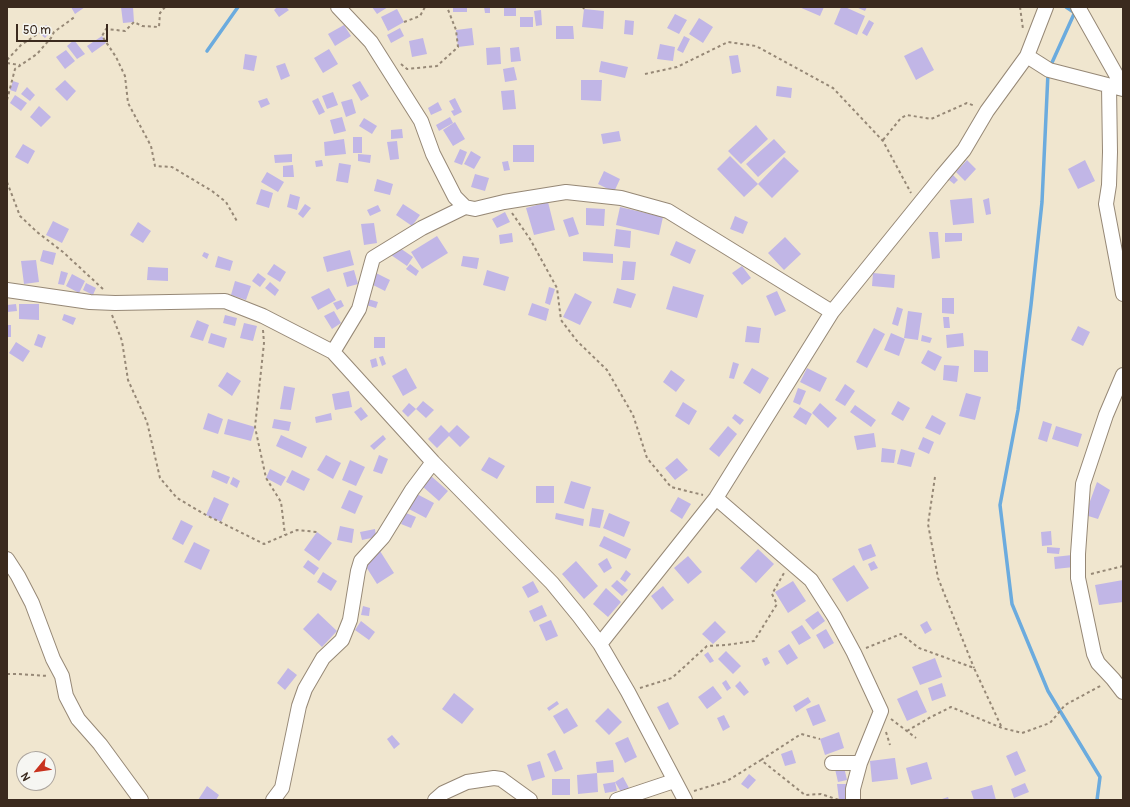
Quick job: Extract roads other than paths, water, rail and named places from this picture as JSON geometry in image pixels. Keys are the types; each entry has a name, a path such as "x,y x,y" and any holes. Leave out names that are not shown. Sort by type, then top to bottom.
{"street":[{"path":"338,7 371,42 421,121 433,154 455,197 465,207 475,209 504,202 566,192 621,198 668,211 832,312"},
{"path":"600,644 716,498 832,312 964,150 988,111 1027,56 1046,7"},
{"path":"1078,7 1118,87 1110,152 1109,185 1106,204 1123,294"},
{"path":"1027,56 1049,70 1118,87"},
{"path":"333,352 358,309 373,258 422,228 465,207"},
{"path":"7,290 90,302 225,301 263,316 333,352 433,462 552,583 579,616 600,644 628,692 683,797"},
{"path":"1123,375 1106,415 1083,484 1078,554 1078,578 1094,654 1098,663 1123,692"},
{"path":"274,800 282,788 288,752 299,706 305,689 323,658 342,640 350,620 361,561 383,537 412,490 433,462"},
{"path":"716,498 811,580 834,616 854,653 880,711 860,763 853,789 853,800"},
{"path":"7,559 32,603 53,659 62,676 66,696 78,719 100,744 142,800"},
{"path":"832,763 860,763"},
{"path":"435,800 443,793 467,782 494,778 501,779 530,800"},
{"path":"617,800 674,781"}],"waterway":[{"path":"207,51 238,7"},
{"path":"1066,7 1075,13"},
{"path":"1050,67 1074,14"},
{"path":"1048,73 1042,202 1031,305 1018,410 1000,505 1012,604 1048,691 1100,777 1097,800"}]}
